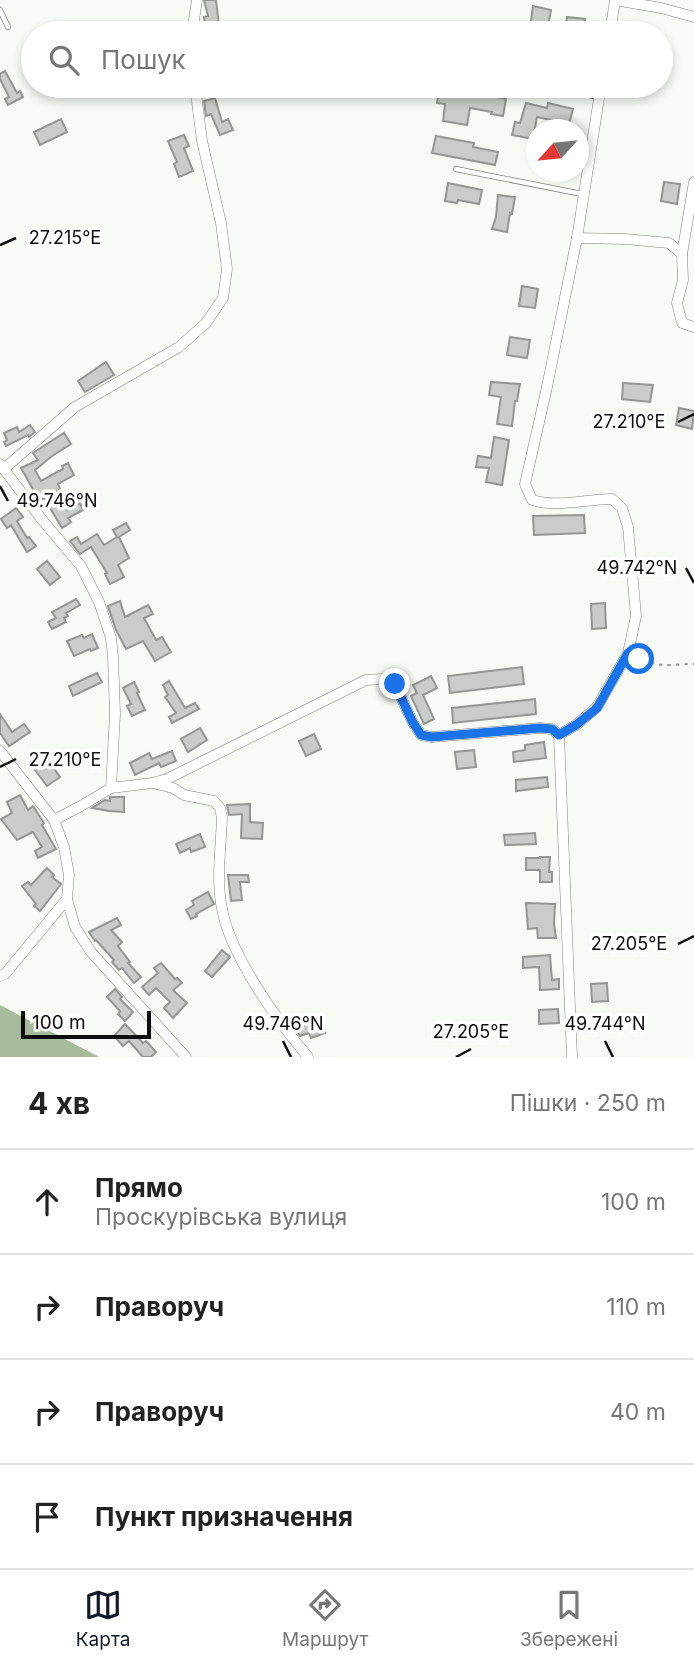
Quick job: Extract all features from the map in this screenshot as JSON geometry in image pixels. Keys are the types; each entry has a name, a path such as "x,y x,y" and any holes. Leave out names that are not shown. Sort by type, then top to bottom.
{"street":[{"path":"194,21 197,0"},
{"path":"612,21 615,0 694,17"},
{"path":"111,788 115,714 111,638 99,603 81,566 2,466 75,407 179,346 206,323 223,298 227,269 221,223 202,141 197,98"},
{"path":"559,735 597,708 628,653 636,616 628,527 622,508 612,499 546,505 532,500 525,484 577,238 599,98"},
{"path":"694,182 682,254 683,280 677,303 682,323 694,327"},
{"path":"577,238 669,243 682,254"},
{"path":"54,820 111,788 167,779 366,680 383,679 395,684 421,735 432,737 552,729 559,735 572,1057"},
{"path":"0,751 54,820 64,847 69,875 67,899 75,927 91,952 186,1057"},
{"path":"152,783 173,788 184,796 214,801 220,808 221,907 227,931 251,977 308,1057"},
{"path":"0,975 5,974 67,899"}],"lane":[{"path":"0,10 8,27"},
{"path":"456,169 583,194"}],"path":[{"path":"628,653 651,664 694,664"}],"shaded area":[{"path":"0,1005 99,1057 0,1057"}],"building":[{"path":"204,0 216,0 219,21 204,21 204,17 208,16"},
{"path":"533,6 551,10 549,21 531,21"},
{"path":"567,17 585,19 585,21 566,21"},
{"path":"5,71 17,93 21,93 21,98 8,105 5,99 9,97 0,74"},
{"path":"215,98 222,122 228,119 233,130 220,135 211,114 206,116 204,101"},
{"path":"438,98 506,99 503,116 470,108 467,125 443,121 445,104 437,103"},
{"path":"526,103 547,108 548,103 573,109 570,119 526,119 526,138 512,135 515,122 520,123"},
{"path":"61,119 67,132 40,145 34,132"},
{"path":"184,135 189,146 184,148 193,171 179,177 174,164 177,162 168,141"},
{"path":"436,136 474,143 473,147 498,152 495,165 432,153"},
{"path":"664,182 680,184 677,204 661,201"},
{"path":"448,183 482,190 479,204 458,200 457,203 445,201"},
{"path":"498,195 515,197 507,232 492,229"},
{"path":"522,286 538,289 535,308 519,306"},
{"path":"510,337 530,340 527,358 507,355"},
{"path":"106,362 114,375 85,392 78,381"},
{"path":"491,382 520,384 512,426 497,424 501,397 489,395"},
{"path":"623,383 653,385 650,402 622,399"},
{"path":"679,408 694,411 692,429 676,425"},
{"path":"30,425 35,432 6,446 4,433 17,427 19,432"},
{"path":"64,433 71,444 35,470 41,481 63,469 62,466 68,463 74,475 58,484 60,489 57,491 67,510 80,503 83,510 68,518 71,522 62,528 44,498 39,500 21,468 38,460 33,453"},
{"path":"494,437 509,440 502,485 486,482 489,468 476,467 478,456 491,458"},
{"path":"16,508 23,517 17,521 27,538 36,546 27,552 11,525 7,528 1,519"},
{"path":"584,515 585,533 534,535 533,516"},
{"path":"126,523 130,530 119,537 129,558 118,565 124,577 110,584 105,574 107,573 91,547 80,554 70,541 77,537 81,544 97,534 104,545 117,537 113,530"},
{"path":"47,561 60,577 50,585 37,569"},
{"path":"76,599 80,605 66,613 66,622 52,629 48,622 56,618 52,612"},
{"path":"120,601 125,617 148,605 153,614 144,618 156,640 162,637 171,652 155,661 143,641 126,649 108,606"},
{"path":"605,603 606,628 592,629 591,604"},
{"path":"92,634 98,648 74,656 67,641"},
{"path":"522,667 524,684 450,693 448,676"},
{"path":"97,673 102,682 73,696 69,686"},
{"path":"431,676 437,688 423,695 434,719 424,724 411,696 417,693 413,685"},
{"path":"169,681 185,708 195,703 199,709 172,723 169,717 176,713 165,697 168,695 163,685"},
{"path":"134,682 145,710 132,716 127,706 131,704 123,688"},
{"path":"535,699 536,714 453,723 452,708"},
{"path":"0,714 12,732 24,724 30,732 9,746 0,733"},
{"path":"200,728 207,740 188,752 181,739"},
{"path":"314,734 321,749 306,756 299,741"},
{"path":"544,742 546,758 514,762 513,752 525,750 525,745"},
{"path":"474,750 476,767 457,769 455,752"},
{"path":"172,751 176,761 161,767 159,763 135,775 130,763 149,753 152,759"},
{"path":"48,760 60,777 47,786 35,770"},
{"path":"547,777 548,787 516,791 516,780"},
{"path":"20,795 28,810 33,806 56,849 38,858 35,851 42,847 33,832 17,840 1,819 12,813 7,802"},
{"path":"110,797 124,797 124,812 92,808 105,800 110,801"},
{"path":"250,804 250,822 263,823 262,839 241,838 242,814 229,815 227,805"},
{"path":"535,833 536,844 505,845 504,835"},
{"path":"200,834 205,847 191,852 190,848 180,853 176,844"},
{"path":"550,857 549,872 552,872 552,882 540,882 540,870 526,870 526,858"},
{"path":"47,868 54,875 52,877 61,884 40,911 22,886 28,882 31,885"},
{"path":"228,875 248,875 249,882 240,882 242,900 231,901"},
{"path":"208,892 214,904 191,919 186,910 194,905 192,901"},
{"path":"526,903 555,904 556,938 538,938 537,928 528,929"},
{"path":"117,918 121,925 111,930 122,942 118,946 130,962 128,963 141,977 134,983 122,968 119,970 112,962 114,960 89,932"},
{"path":"222,950 230,957 212,977 205,971"},
{"path":"550,955 552,980 559,979 559,989 540,990 539,967 523,968 523,957"},
{"path":"161,963 182,983 173,990 187,1003 173,1018 164,1008 170,1002 156,988 149,995 142,987 158,973 154,968"},
{"path":"607,983 608,1001 592,1002 591,984"},
{"path":"115,989 122,997 120,999 133,1012 125,1021 107,997"},
{"path":"558,1009 559,1023 539,1024 539,1010"},
{"path":"319,1019 325,1033 311,1038 309,1033 300,1036 295,1029"},
{"path":"125,1024 156,1052 151,1057 143,1057 129,1041 123,1046 114,1036"}],"route":[{"path":"395,684 421,735 432,737 540,728 552,729 559,735 597,708 628,653 639,659"}]}
